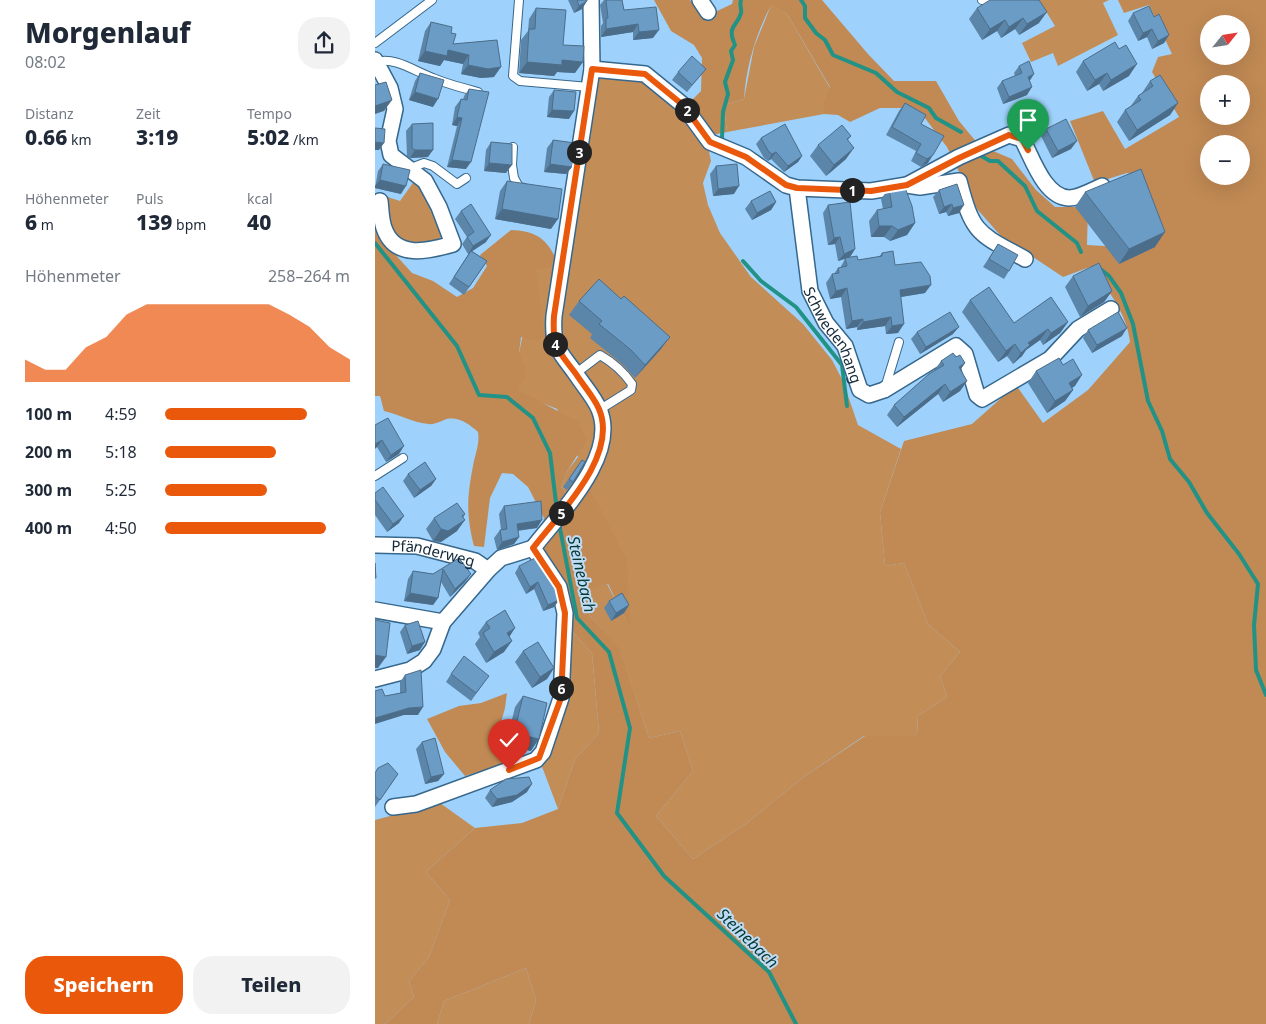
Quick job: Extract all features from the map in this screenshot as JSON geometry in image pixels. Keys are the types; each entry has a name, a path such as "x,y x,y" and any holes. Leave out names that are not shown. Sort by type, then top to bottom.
{"street":[{"path":"375,679 410,670 424,661 433,649 443,622 488,570 501,558 533,548 587,477 600,449 603,436 599,410 559,354 553,338 569,195 592,69 591,0"},
{"path":"376,61 390,88 395,109 388,140 391,155 411,168 425,181 439,207 453,244 426,252 408,251 392,241 384,229 380,201"},
{"path":"592,69 645,74 683,105 710,142 732,153 746,157 786,185 797,188 871,191 907,185 1009,135 1022,139 1047,185 1061,196 1071,198 1118,179"},
{"path":"907,185 920,187 959,181 972,223 982,235 1025,259"},
{"name":"Schwedenhang","path":"797,188 810,291 826,323 845,346 860,390 869,395 884,390 956,346 965,354 977,395 982,399 1050,359 1078,328 1111,309"},
{"name":"Pfänderweg","path":"375,545 417,546 475,561 488,570"},
{"path":"393,807 416,804 470,786 537,760 543,752 561,698 565,613 559,587 533,548"},
{"path":"375,610 443,622"}],"lane":[{"path":"375,43 432,0"},
{"path":"519,0 513,76 520,81 589,87"},
{"path":"982,0 988,0"},
{"path":"376,61 383,60 401,65 432,78 485,94"},
{"path":"513,147 514,178 519,187 528,190"},
{"path":"411,168 424,163 433,166 457,184 465,178"},
{"path":"884,390 899,342"},
{"path":"575,374 600,356 612,362 625,374 632,384 631,390 599,410"},
{"path":"375,476 403,458"}],"shaded area":[{"path":"654,0 690,0 700,15 715,12 732,4 733,0 822,0 894,81 936,81 959,121 979,145 1012,159 1036,190 1055,207 1088,207 1087,245 1121,247 1140,177 1127,173 1095,183 1070,121 1103,111 1125,149 1179,117 1152,72 1158,57 1172,54 1149,5 1124,13 1118,0 1266,0 1266,1024 529,1024 536,1000 526,968 444,1001 437,1024 385,1024 414,997 409,981 429,957 450,900 426,872 475,828 522,823 558,809 575,759 599,733 592,653 570,629 538,548 544,518 528,487 513,474 502,473 490,498 484,547 474,546 470,525 469,497 478,445 478,432 467,423 458,419 449,419 431,424 417,422 384,411 380,396 375,396 375,232 412,273 433,281 457,297 473,288 487,266 480,255 511,230 533,234 543,240 552,251 556,259 548,268 536,270 545,337 536,341 521,337 519,353 527,371 519,390 578,422 587,440 568,470 561,487 574,502 590,489 627,561 630,628 608,584 583,591 590,616 620,649 649,738 680,731 693,771 656,816 693,859 747,823 805,776 865,736 917,736 918,716 947,697 940,676 960,652 928,624 904,563 885,566 880,512 904,441 972,424 1016,385 1043,423 1088,390 1130,342 1121,312 1110,293 1090,267 1063,277 1000,235 977,209 947,147 921,113 902,108 880,108 850,122 838,115 824,114 824,99 830,87 787,14 772,4 766,15 753,50 744,99 724,105 727,132 712,135 688,104 701,91 702,58 694,45 671,31"},
{"path":"1039,0 1109,0 1103,3 1118,35 1058,66 1053,53 1031,62 1022,43 1055,26"},
{"path":"772,3 787,14 830,88 824,99 824,114 727,132 724,105 744,99 754,47"},
{"path":"596,75 641,78 682,109 708,147 711,161 703,183 708,205 720,233 751,277 803,324 832,360 843,381 858,425 901,449 880,512 885,566 904,563 928,624 960,652 940,676 947,697 918,716 917,736 864,736 805,776 747,823 693,859 656,816 693,771 680,731 649,738 620,650 590,616 583,590 607,584 630,627 589,489 574,502 561,487 568,470 578,457 557,409 533,399 519,390 519,353 536,270 556,259"},
{"path":"415,180 434,206 445,236 395,256 375,232 375,193 400,201"},
{"path":"570,629 592,653 599,733 575,759 558,809 541,764"},
{"path":"507,693 495,744 524,753 518,760 465,776 445,752 427,719 459,706 481,703"},
{"path":"440,803 475,828 426,872 450,900 429,957 409,981 414,997 385,1024 375,1024 375,820"},
{"path":"526,968 536,1000 529,1024 437,1024 444,1001"}],"building":[{"path":"577,0 587,0 587,1 579,6"},
{"path":"606,0 622,0 624,10 656,7 659,30 639,32 638,24 606,29 606,18 608,18"},
{"path":"990,0 1039,0 1047,12 1027,24 1023,18 1009,27 1005,20 990,29 977,8"},
{"path":"1149,6 1154,17 1159,14 1169,35 1158,41 1152,29 1143,33 1133,13"},
{"path":"536,8 566,10 563,45 584,46 583,62 562,60 562,65 527,62 529,29 535,29"},
{"path":"431,22 452,27 451,33 456,34 453,44 497,40 501,67 488,69 468,65 469,55 448,50 447,56 425,51"},
{"path":"1115,42 1119,49 1126,45 1137,64 1111,80 1107,73 1095,80 1083,61"},
{"path":"692,56 706,69 692,85 678,72"},
{"path":"1029,61 1034,74 1028,77 1032,87 1009,97 1002,81 1022,73 1019,66"},
{"path":"420,73 444,80 438,99 415,92"},
{"path":"1160,75 1178,103 1137,130 1125,110 1141,100 1138,96 1153,86 1150,81"},
{"path":"386,82 392,100 375,106 375,85"},
{"path":"469,89 489,92 471,162 452,160 462,118 457,117 461,99 467,100"},
{"path":"554,90 576,92 574,111 552,110"},
{"path":"905,103 926,115 921,124 944,136 933,155 927,159 916,153 921,144 892,127"},
{"path":"1066,119 1077,141 1058,151 1046,129"},
{"path":"433,123 433,150 415,150 412,148 412,124"},
{"path":"785,124 802,156 788,166 776,152 772,154 769,152 761,138"},
{"path":"842,125 851,136 847,139 854,148 834,165 818,145"},
{"path":"375,128 385,129 384,143 375,142"},
{"path":"553,140 575,143 572,167 550,164"},
{"path":"491,142 512,144 512,165 489,163"},
{"path":"383,164 410,170 406,186 380,180"},
{"path":"737,164 739,186 718,189 716,166"},
{"path":"1141,169 1165,232 1129,249 1085,192"},
{"path":"507,181 562,189 558,219 502,209"},
{"path":"957,184 964,205 953,208 952,204 944,207 939,190"},
{"path":"904,185 912,206 915,223 898,230 892,226 879,226 877,210 892,207 889,188"},
{"path":"770,191 776,202 757,213 751,201"},
{"path":"850,202 855,249 844,254 840,237 834,238 828,205"},
{"path":"471,204 491,235 473,246 467,237 474,232 461,211"},
{"path":"998,244 1018,255 1009,271 989,259"},
{"path":"471,251 487,261 469,287 454,277"},
{"path":"893,251 895,265 921,262 930,276 931,285 900,290 904,324 892,326 891,317 863,322 863,319 852,321 847,288 836,291 832,274 839,273 838,268 847,266 845,258 857,256 858,260 882,256 882,253"},
{"path":"1099,263 1112,291 1088,306 1073,276"},
{"path":"599,279 621,299 624,296 670,337 645,365 631,350 599,324 602,321 579,301"},
{"path":"989,287 1014,323 1051,297 1068,322 1051,333 1048,329 1028,343 1030,345 1021,353 1015,344 1006,351 970,300"},
{"path":"950,312 959,327 926,347 917,332"},
{"path":"1118,312 1127,328 1097,345 1088,330"},
{"path":"953,353 956,357 960,355 965,363 959,367 967,381 950,392 945,384 904,417 894,405 929,374 944,365 941,361"},
{"path":"1059,358 1063,365 1073,359 1082,375 1069,383 1073,390 1055,401 1036,371"},
{"path":"388,418 404,446 391,455 382,440 375,444 375,425"},
{"path":"582,460 585,462 573,482 569,479"},
{"path":"425,462 436,479 420,490 408,474"},
{"path":"383,487 404,516 393,524 375,500 375,493"},
{"path":"541,501 542,520 517,524 519,537 502,542 500,530 507,529 504,506"},
{"path":"457,503 465,514 462,516 465,520 448,531 441,529 434,518"},
{"path":"537,557 552,580 559,600 548,605 538,582 530,587 519,566"},
{"path":"459,558 471,574 455,589 443,569 438,598 410,593 413,571 433,574"},
{"path":"622,593 629,605 616,613 609,601"},
{"path":"505,610 515,628 507,633 512,641 494,652 483,633 490,628 486,622"},
{"path":"375,620 390,623 386,657 375,655"},
{"path":"418,621 425,642 412,646 405,625"},
{"path":"538,642 554,668 540,677 523,651"},
{"path":"464,656 489,676 476,693 451,674"},
{"path":"421,670 423,707 409,708 375,718 375,691 382,689 385,696 406,692 405,675"},
{"path":"523,696 547,703 539,739 514,733"},
{"path":"435,738 444,774 431,777 422,742"},
{"path":"388,763 398,774 380,800 375,796 375,773 378,768"},
{"path":"529,777 532,784 517,795 497,799 490,790 506,779"}],"waterway":[{"path":"722,138 723,112 728,94 725,82 733,60 731,51 735,45 732,30 740,17 741,0"},
{"path":"801,0 805,6 805,18 816,33 825,40 833,55 876,73 897,92 929,108 936,118 961,132"},
{"path":"978,154 990,161 998,161 1025,186 1037,211 1077,243 1081,252"},
{"name":"Steinebach","path":"375,243 457,346 479,395 507,397 533,418 550,453 557,511"},
{"path":"743,261 761,281 796,307 842,365 847,406"},
{"path":"1098,267 1109,276 1121,293 1133,324 1148,401 1162,431 1170,459 1189,482 1207,513 1239,554 1258,584 1254,625 1256,670 1266,695"},
{"name":"Steinebach","path":"559,523 577,618 609,652 630,728 617,813 664,876 769,972 796,1024"}],"route":[{"path":"509,770 539,758 543,752 561,698 561,656 565,631 565,613 559,587 533,548 575,496 587,477 600,449 603,436 599,410 559,354 553,338 554,316 592,69 645,74 666,89 683,105 710,142 732,153 746,157 786,185 797,188 871,191 907,185 1009,135 1022,139 1028,150"}]}
